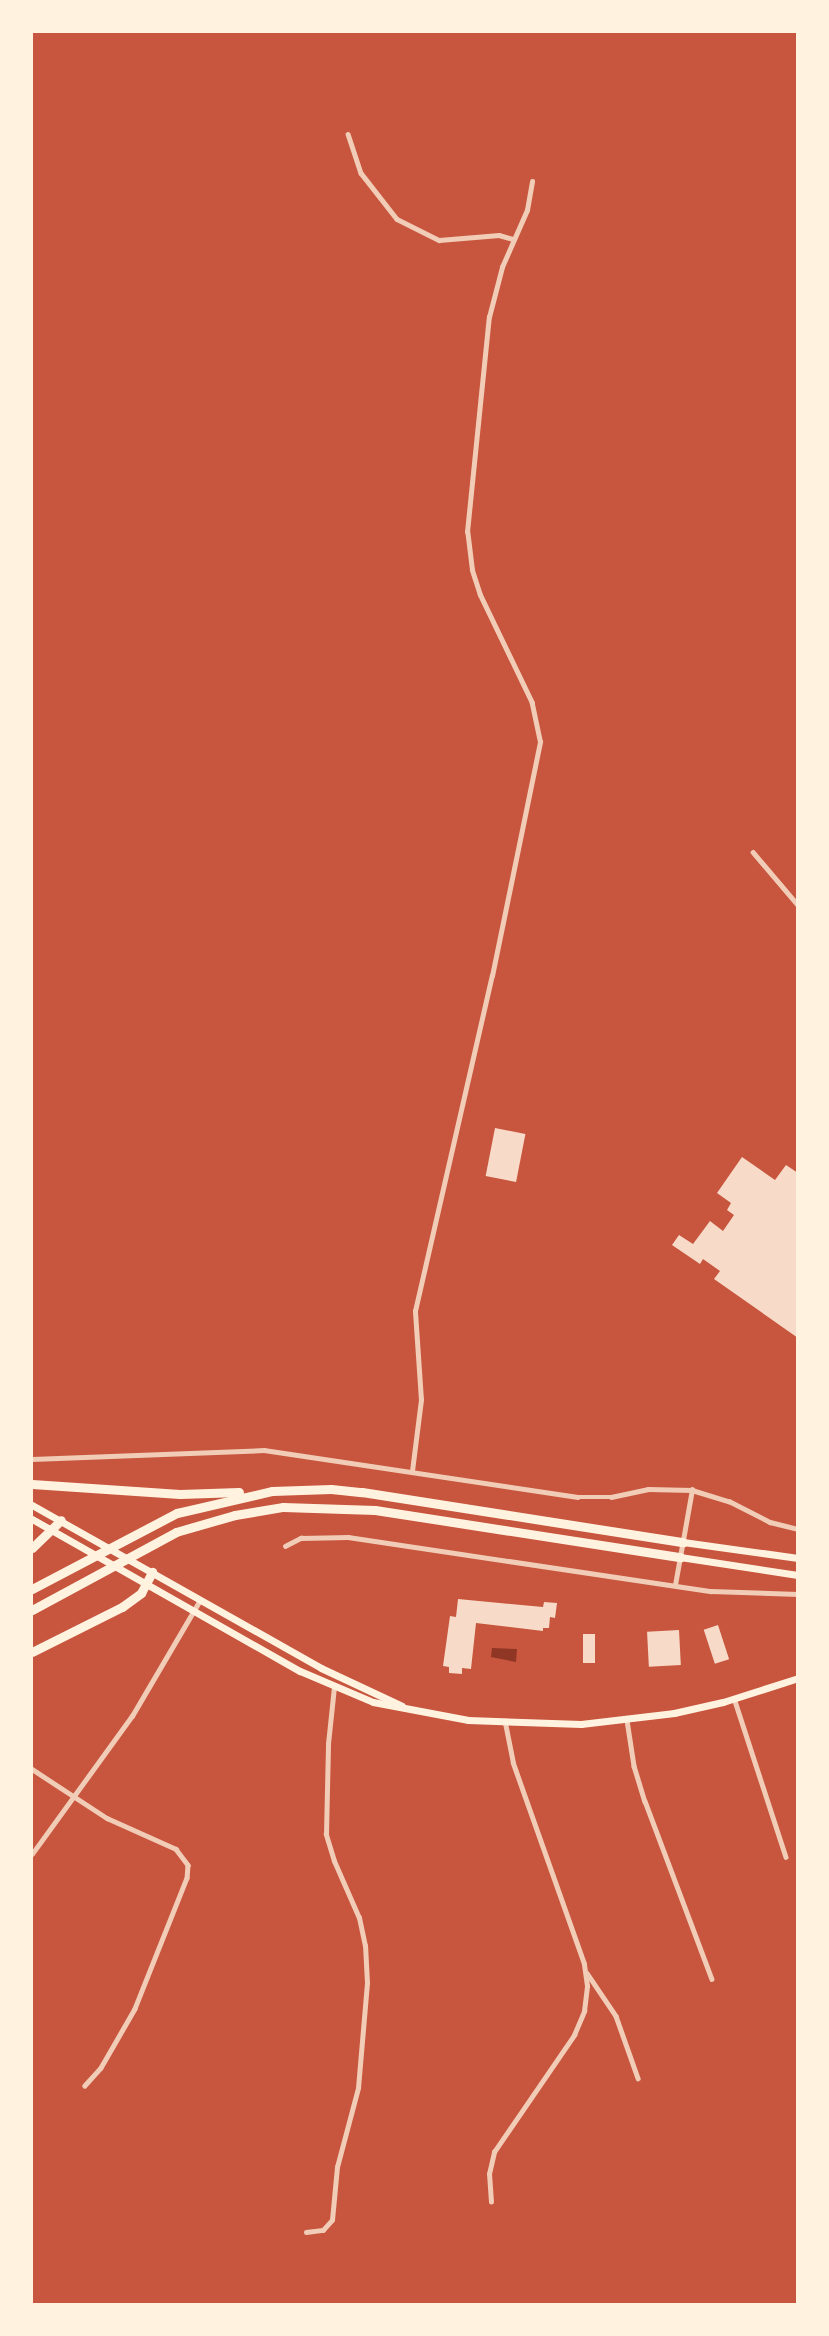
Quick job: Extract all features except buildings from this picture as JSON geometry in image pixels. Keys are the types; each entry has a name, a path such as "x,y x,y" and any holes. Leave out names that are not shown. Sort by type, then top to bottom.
{"highway":[{"path":"32,1483 180,1494 331,1489 683,1542"},
{"path":"32,1589 177,1513 272,1491"},
{"path":"32,1610 176,1532 234,1515 283,1507 375,1510 680,1557"},
{"path":"32,1548 61,1520"},
{"path":"32,1652 122,1607 141,1593 142,1582 152,1572"}],"main road":[{"path":"32,1505 321,1668 408,1709"},
{"path":"32,1519 193,1611 334,1687 373,1702 505,1723 627,1720 734,1698 797,1678"},
{"path":"683,1542 797,1558"},
{"path":"680,1557 797,1575"}],"street":[{"path":"348,134 361,173 397,219 439,240 499,235 513,239"},
{"path":"412,1471 421,1400 415,1311 492,976 540,742 533,703 480,595 472,570 467,533 489,317 513,239 527,210 532,181"},
{"path":"753,852 797,905"},
{"path":"32,1459 264,1450 594,1498 648,1489 692,1490 729,1501 770,1522 797,1529"},
{"path":"675,1585 692,1490"},
{"path":"285,1546 301,1538 348,1537 711,1591 797,1594"},
{"path":"32,1854 132,1716 200,1600"},
{"path":"306,2232 323,2230 332,2220 337,2166 358,2088 367,1983 365,1946 359,1918 334,1861 326,1835 328,1744 334,1687"},
{"path":"734,1698 786,1857"},
{"path":"627,1720 633,1757 645,1801 712,1979"},
{"path":"505,1723 513,1763 586,1972 612,2009 638,2078"},
{"path":"32,1769 107,1818 176,1849 186,1859 188,1869 135,2009 101,2068 85,2086"},
{"path":"491,2202 489,2174 494,2152 574,2035 585,2003 586,1972"}],"shaded area":[{"path":"492,1648 517,1649 516,1662 491,1657"}]}
